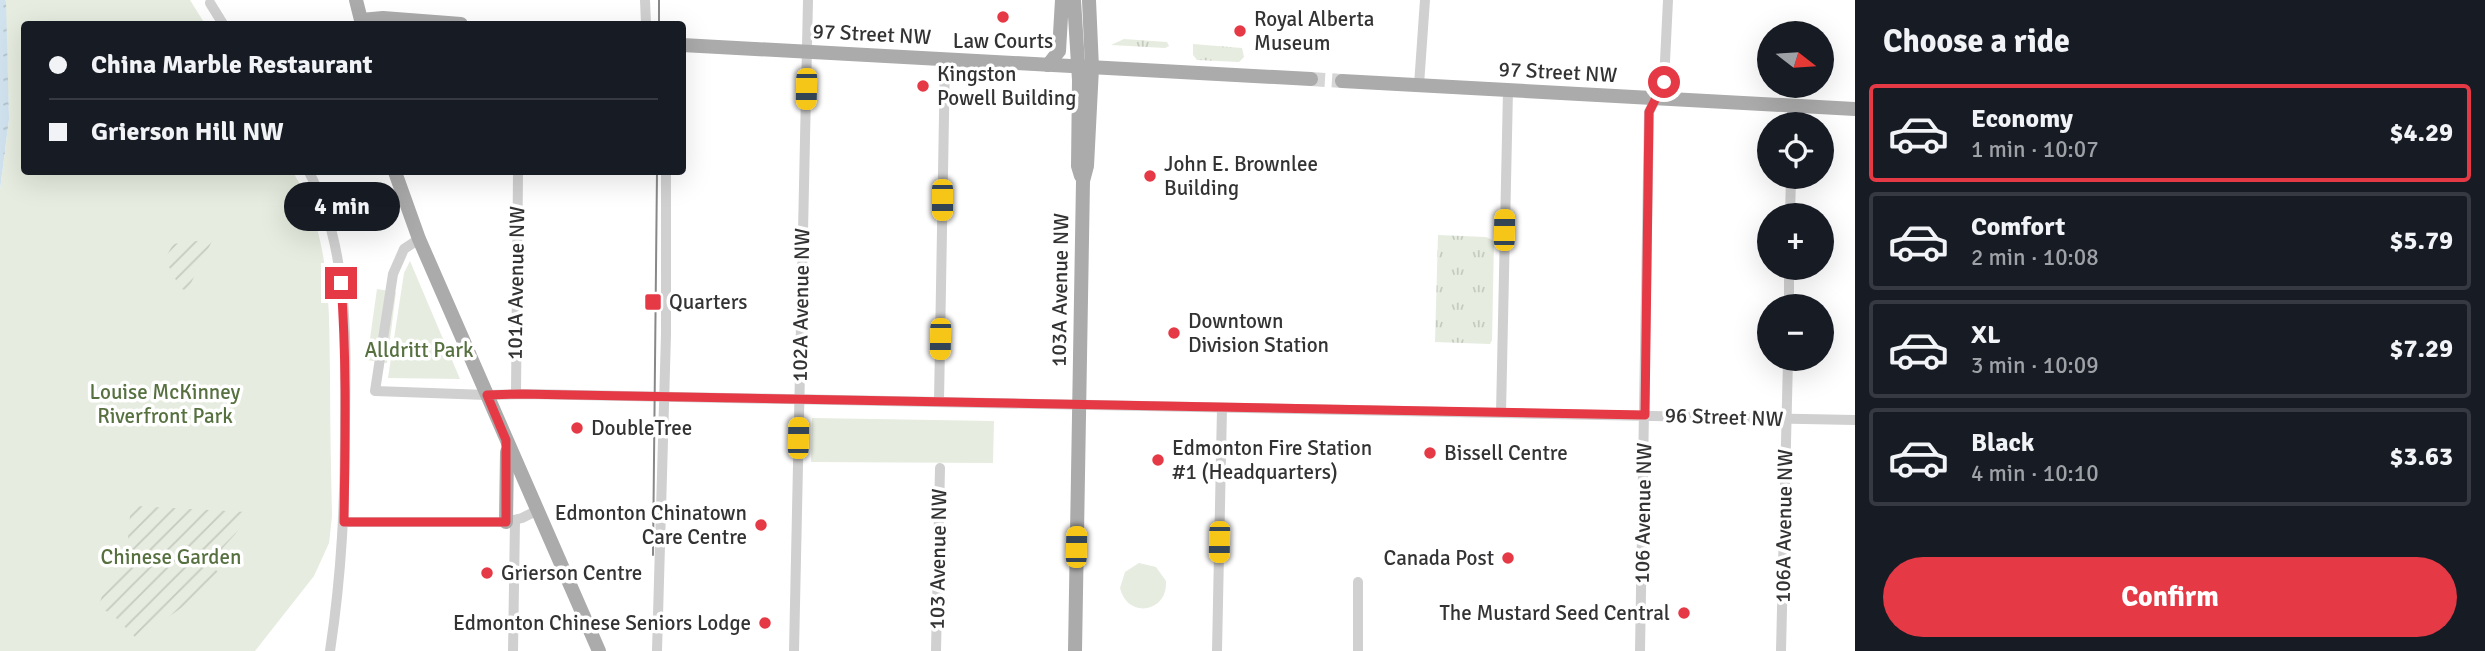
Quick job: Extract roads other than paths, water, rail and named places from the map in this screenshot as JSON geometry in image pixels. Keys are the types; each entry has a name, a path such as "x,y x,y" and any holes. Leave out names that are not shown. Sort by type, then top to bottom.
{"main road":[{"path":"356,0 361,21"},
{"path":"1048,65 1059,51 1062,0"},
{"name":"103A Avenue NW","path":"1074,0 1085,67"},
{"name":"103A Avenue NW","path":"1074,651 1083,181 1087,166 1085,67 1089,0"},
{"path":"366,21 383,18 422,21"},
{"name":"97 Street NW","path":"686,45 1311,79"},
{"name":"97 Street NW","path":"1342,81 1855,109"},
{"path":"396,175 419,239 598,651"},
{"path":"506,440 510,521"}],"street":[{"path":"645,0 646,21"},
{"name":"102A Avenue NW","path":"794,651 808,0"},
{"path":"1419,85 1425,0"},
{"name":"106 Avenue NW","path":"1640,651 1649,112 1664,82 1668,0"},
{"path":"210,3 221,21"},
{"path":"939,401 945,59"},
{"path":"1502,413 1508,90"},
{"path":"1793,106 1793,112"},
{"path":"311,175 329,216 339,260 344,329 344,522 338,599 330,651"},
{"name":"101A Avenue NW","path":"516,394 518,175"},
{"path":"657,651 666,175"},
{"name":"96 Street NW","path":"419,239 404,249 393,274 375,391 1855,420"},
{"name":"106A Avenue NW","path":"1781,651 1788,371"},
{"path":"1217,651 1222,408"},
{"name":"103 Avenue NW","path":"936,651 940,468"},
{"path":"344,522 510,521 536,511"},
{"path":"510,521 513,651"},
{"path":"1358,582 1358,651"}],"water":[{"path":"0,0 6,2 9,119 0,190"}],"tunnel":[{"path":"1311,79 1342,81"}],"tram line":[{"path":"659,0 659,21"},
{"path":"653,555 657,175"}],"place":[{"name":"Law Courts","path":"1003,17"},
{"name":"Royal Alberta Museum","path":"1240,31"},
{"name":"Kingston Powell Building","path":"923,86"},
{"name":"John E. Brownlee Building","path":"1150,176"},
{"name":"Quarters","path":"653,302"},
{"name":"Downtown Division Station","path":"1174,333"},
{"name":"DoubleTree","path":"577,428"},
{"name":"Bissell Centre","path":"1430,453"},
{"name":"Edmonton Fire Station #1 (Headquarters)","path":"1158,460"},
{"name":"Edmonton Chinatown Care Centre","path":"761,525"},
{"name":"Canada Post","path":"1508,558"},
{"name":"Grierson Centre","path":"487,573"},
{"name":"The Mustard Seed Central","path":"1684,613"},
{"name":"Edmonton Chinese Seniors Lodge","path":"765,623"}],"park label":[{"name":"Alldritt Park","path":"419,350"},
{"name":"Louise McKinney Riverfront Park","path":"165,404"},
{"name":"Chinese Garden","path":"171,557"}]}
